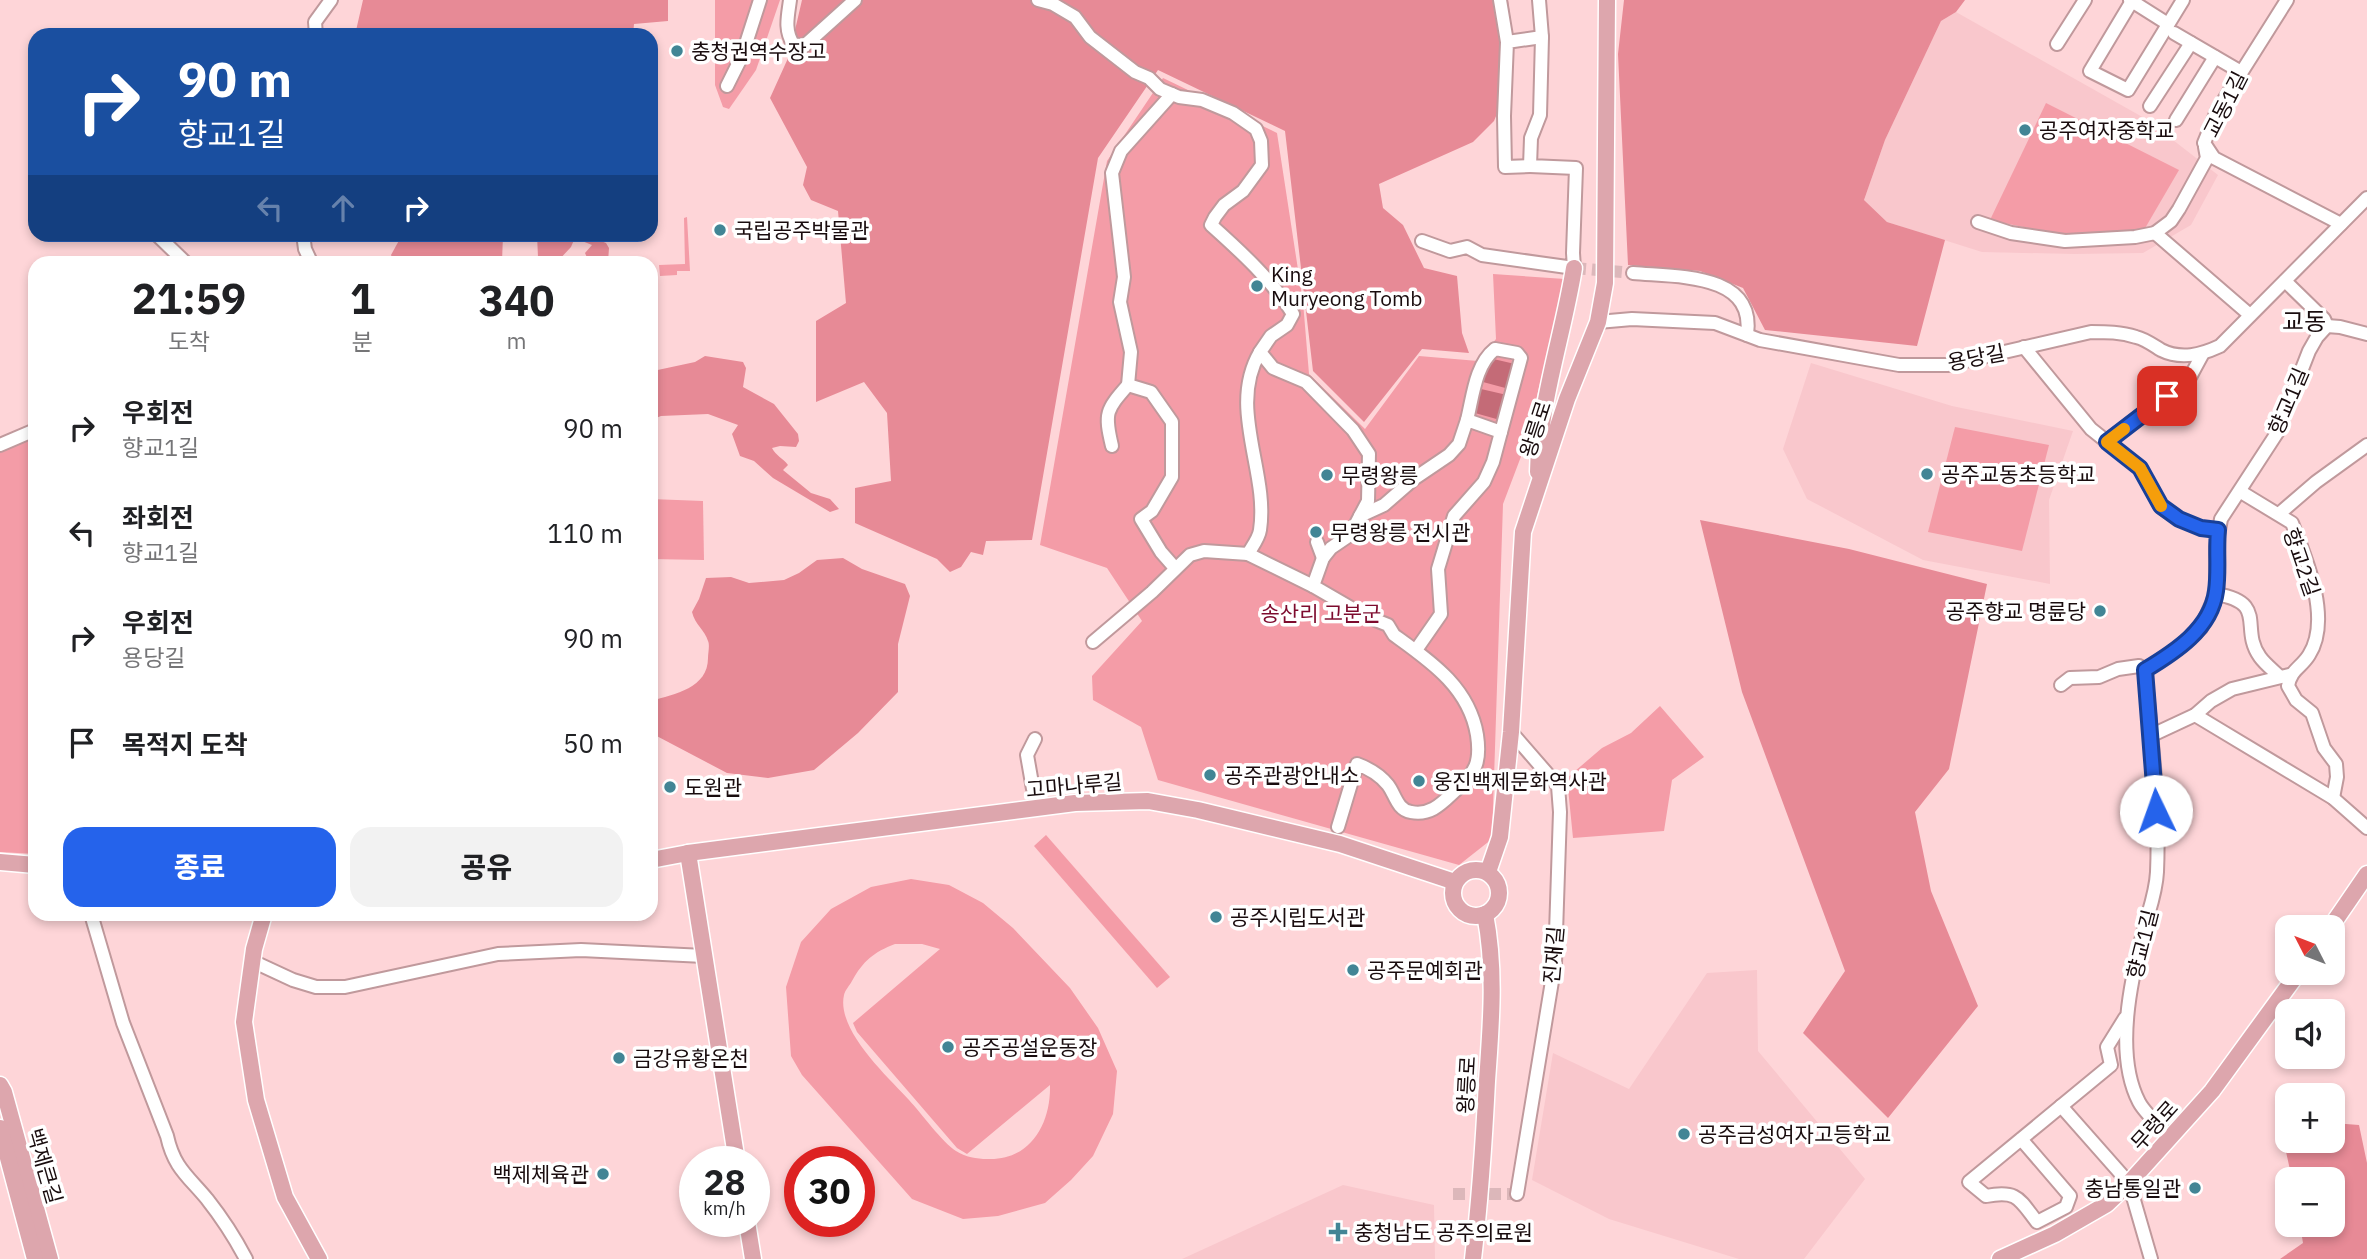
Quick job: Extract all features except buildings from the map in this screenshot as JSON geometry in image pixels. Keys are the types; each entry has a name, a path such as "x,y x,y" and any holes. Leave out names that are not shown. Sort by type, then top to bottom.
{"main road":[{"name":"왕릉로","path":"1488,873 1500,837 1511,732 1523,532 1567,399 1598,322 1605,283 1607,0"},
{"path":"1538,487 1538,447 1545,402 1568,308 1574,268"},
{"name":"고마나루길","path":"658,859 1075,803 1148,801 1198,810 1340,844 1455,882"},
{"path":"688,853 734,1146"},
{"path":"0,862 28,864"},
{"path":"1473,870 1488,873 1494,878 1500,892 1494,907 1485,914 1473,916 1460,910 1453,897 1455,882 1460,876 1473,870"},
{"path":"2339,915 2367,874"},
{"name":"왕릉로","path":"1473,1259 1480,1195 1492,1003 1492,947 1485,914"},
{"path":"262,921 252,961 244,1023 256,1100 285,1197 319,1259"},
{"name":"무령로","path":"2000,1259 2065,1228 2107,1203 2129,1183 2212,1091 2289,985"},
{"name":"백제큰길","path":"0,1086 4,1092 50,1259"},
{"name":"백제큰길","path":"0,1128 35,1259"},
{"path":"749,1237 752,1259"}],"street":[{"path":"315,28 315,22 331,0"},
{"path":"726,86 743,56 760,0"},
{"path":"790,0 787,15 788,35 793,44 804,46 855,0"},
{"path":"1038,0 1053,4 1075,17 1090,37 1105,50 1135,72 1149,78 1160,89 1202,100 1233,113 1256,129 1261,141 1262,165 1243,191 1224,205 1211,225 1257,271 1293,314 1287,325 1271,336 1252,365 1246,418 1260,499 1260,532 1248,554"},
{"path":"1422,241 1450,251 1467,247 1482,255 1574,268 1576,168 1505,167 1507,41 1500,0"},
{"path":"1530,166 1531,138 1540,115 1542,37 1539,0"},
{"path":"2057,44 2085,0"},
{"path":"2183,0 2171,29 2128,90 2090,71 2131,1 2171,29 2190,43 2241,72"},
{"name":"교동1길","path":"2287,0 2217,111 2204,143 2214,158 2341,224"},
{"path":"1507,41 1542,37"},
{"path":"2151,106 2190,43"},
{"path":"2176,120 2214,57"},
{"path":"1112,446 1105,420 1112,403 1128,385 1131,352 1120,302 1124,277 1112,173 1121,151 1171,94"},
{"path":"1978,222 2011,233 2065,242 2155,233 2171,221 2207,158 2204,143"},
{"path":"2107,442 2189,379 2202,355 2220,346 2367,198"},
{"path":"2155,233 2250,315"},
{"path":"165,242 180,256"},
{"path":"1633,274 1684,277 1714,283 1733,292 1743,304 1749,320 1747,335"},
{"path":"2285,281 2324,319 2327,326 2367,334"},
{"name":"용당길","path":"1598,322 1632,319 1715,323 1760,340 1899,365 1948,365 2091,332 2115,332 2138,337 2165,352 2187,356 2202,355"},
{"name":"향교1길","path":"2171,1137 2139,1103 2129,1073 2125,1017 2144,929 2154,898 2157,872 2155,790 2145,670 2180,647 2201,628 2216,594 2218,530 2221,519 2277,433 2309,351 2327,326"},
{"path":"2024,347 2091,429 2140,468 2161,506 2179,519 2201,528 2218,530"},
{"path":"1360,516 1384,505 1459,444 1478,372 1488,355 1495,349 1517,353 1521,358 1493,462 1484,482 1454,516 1438,569 1441,614 1416,650"},
{"path":"1260,352 1273,368 1306,382 1353,430 1369,454 1368,501 1350,535 1331,548 1324,558 1313,586"},
{"path":"1128,385 1151,392 1172,422 1172,477 1152,511 1141,519 1161,552 1175,568"},
{"path":"1467,420 1501,432"},
{"path":"0,445 28,433"},
{"path":"2280,513 2316,482 2367,445"},
{"name":"향교2길","path":"2241,492 2280,513 2292,523 2314,586 2316,635 2309,655 2285,676"},
{"path":"1317,542 1324,558"},
{"path":"1093,642 1152,592 1190,555 1204,551 1248,554 1313,586 1363,615 1388,625 1394,635 1447,677 1464,699 1474,717 1479,750 1476,769 1439,806 1425,814 1407,812 1398,804 1387,783 1370,769 1357,764 1338,827"},
{"path":"2216,594 2241,601 2248,609 2259,656 2285,676 2296,700 2312,713 2324,748 2336,764 2337,777 2333,797"},
{"path":"2062,685 2070,678 2099,677 2118,669 2139,666 2145,670"},
{"path":"2150,736 2195,715 2211,701 2232,689 2285,676"},
{"path":"2195,715 2333,797 2367,828"},
{"name":"진재길","path":"1511,732 1558,786 1560,812 1555,963 1517,1194"},
{"path":"1033,789 1027,755 1035,739"},
{"path":"93,921 122,1023 167,1136 172,1156 234,1236 246,1259"},
{"path":"252,961 293,980 316,987 345,986 498,954 581,950 704,956"},
{"path":"2021,1139 2070,1196 2066,1206 2037,1222 2016,1196 2005,1193 1986,1196 1969,1182 2021,1139 2061,1106 2111,1065 2107,1047 2125,1017"},
{"path":"2061,1106 2129,1183 2151,1259"}],"shaded area":[{"path":"363,0 668,0 668,21 634,24 634,28 357,28"},
{"path":"802,0 1508,0 1514,45 1503,99 1494,121 1473,142 1379,184 1383,208 1403,225 1424,268 1457,276 1462,333 1469,353 1422,349 1364,422 1313,371 1285,131 1158,70 1098,158 1032,540 986,541 983,555 971,552 961,567 950,572 937,559 855,523 855,488 891,481 887,413 864,382 816,402 816,321 846,303 838,211 811,200 803,185 807,167 770,98 789,56"},
{"path":"1624,0 1965,0 1956,12 1941,21 1885,140 1864,200 1887,222 1945,240 1917,346 1765,330 1743,288 1700,271 1628,265 1618,54"},
{"name":"공주여자중학교","path":"1956,12 2146,119 2218,175 2191,225 2143,253 2074,254 1982,252 1887,222 1864,200 1885,140 1941,21"},
{"path":"398,242 503,242 502,256 391,255"},
{"path":"537,242 573,242 563,256 538,256"},
{"path":"584,242 606,243 608,256 586,256 585,253 592,245"},
{"path":"705,356 743,362 746,368 743,387 774,404 798,434 796,447 772,448 788,465 783,470 811,493 830,499 839,509 830,512 773,478 754,461 740,456 732,434 738,425 708,414 658,417 658,370 695,362"},
{"path":"1489,358 1515,364 1509,389 1483,382"},
{"name":"공주교동초등학교","path":"1811,363 1952,406 2073,431 2049,500 2050,584 1923,560 1807,499 1783,449"},
{"path":"1481,389 1507,395 1500,420 1475,413"},
{"path":"1700,520 1849,549 1987,584 1949,769 1915,812 1931,891 1978,1006 1888,1118 1803,1033 1845,971 1742,692"},
{"path":"843,558 862,569 905,584 910,596 898,644 898,692 858,733 814,770 768,778 727,773 658,737 658,699 696,683 707,668 709,643 692,612 706,578 731,577 749,583 784,580 817,560"},
{"name":"공주금성여자고등학교","path":"1757,970 1758,1051 1865,1179 1804,1259 1739,1259 1609,1219 1532,1180 1553,1053 1629,1089 1707,973"},
{"path":"2345,1124 2359,1125 2367,1163 2367,1259 2280,1259 2303,1243 2302,1237 2345,1237 2345,1167 2289,1167 2286,1153 2345,1153"},
{"name":"충청남도 공주의료원","path":"1343,1185 1434,1205 1435,1259 1182,1259"}],"green space":[{"path":"715,0 780,0 756,70 729,109 723,107 715,85"},
{"name":"송산리 고분군","path":"1163,78 1277,133 1303,302 1309,374 1365,429 1419,356 1478,361 1496,339 1493,274 1565,279 1525,446 1503,504 1492,839 1459,865 1158,780 1141,727 1093,700 1092,676 1142,621 1107,568 1040,545 1107,161"},
{"path":"2046,103 2179,170 2144,230 2061,235 1990,220"},
{"path":"687,217 690,271 677,271 677,275 660,276 659,265 685,264 684,218"},
{"path":"1955,427 2049,445 2022,551 1928,532"},
{"path":"28,436 28,854 0,852 0,448"},
{"path":"658,499 703,501 704,560 658,559"},
{"path":"1660,706 1704,757 1672,780 1664,831 1573,838 1567,778 1602,748 1631,733"},
{"path":"1046,835 1170,977 1157,988 1034,846"},
{"name":"공주공설운동장","path":"911,879 949,885 983,903 1013,928 1070,988 1098,1028 1117,1071 1113,1114 1093,1156 1045,1203 998,1216 963,1219 912,1199 875,1157 875,1146 865,1146 802,1075 791,1056 786,987 801,942 831,909 871,887","holes":["895,944 922,944 940,949 853,1023 857,1032 957,1148 967,1154 1050,1085 1047,1113 1042,1126 1026,1147 1015,1154 1002,1158 979,1159 956,1151 877,1066 848,1023 844,1009 846,989 875,954"]}],"tunnel":[{"path":"1574,268 1633,273"},
{"path":"1453,1194 1517,1194"}],"slow traffic":[{"path":"2124,429 2107,442 2140,468 2161,506"}],"place":[{"name":"충청권역수장고","path":"677,51"},
{"name":"공주여자중학교","path":"2025,130"},
{"name":"국립공주박물관","path":"720,230"},
{"name":"King Muryeong Tomb","path":"1257,286"},
{"name":"공주교동초등학교","path":"1927,474"},
{"name":"무령왕릉","path":"1327,475"},
{"name":"무령왕릉 전시관","path":"1316,532"},
{"name":"공주향교 명륜당","path":"2100,611"},
{"name":"공주관광안내소","path":"1210,775"},
{"name":"웅진백제문화역사관","path":"1419,781"},
{"name":"도원관","path":"670,787"},
{"name":"공주시립도서관","path":"1216,917"},
{"name":"공주문예회관","path":"1353,970"},
{"name":"공주공설운동장","path":"948,1047"},
{"name":"금강유황온천","path":"619,1058"},
{"name":"공주금성여자고등학교","path":"1684,1134"},
{"name":"백제체육관","path":"603,1174"},
{"name":"충남통일관","path":"2195,1188"},
{"name":"충청남도 공주의료원","path":"1338,1232"}],"district":[{"name":"교동","path":"2304,321"}],"route":[{"path":"2156,811 2145,670 2180,647 2201,628 2216,594 2218,530 2201,528 2179,519 2161,506 2140,468 2107,442 2167,396"}]}
